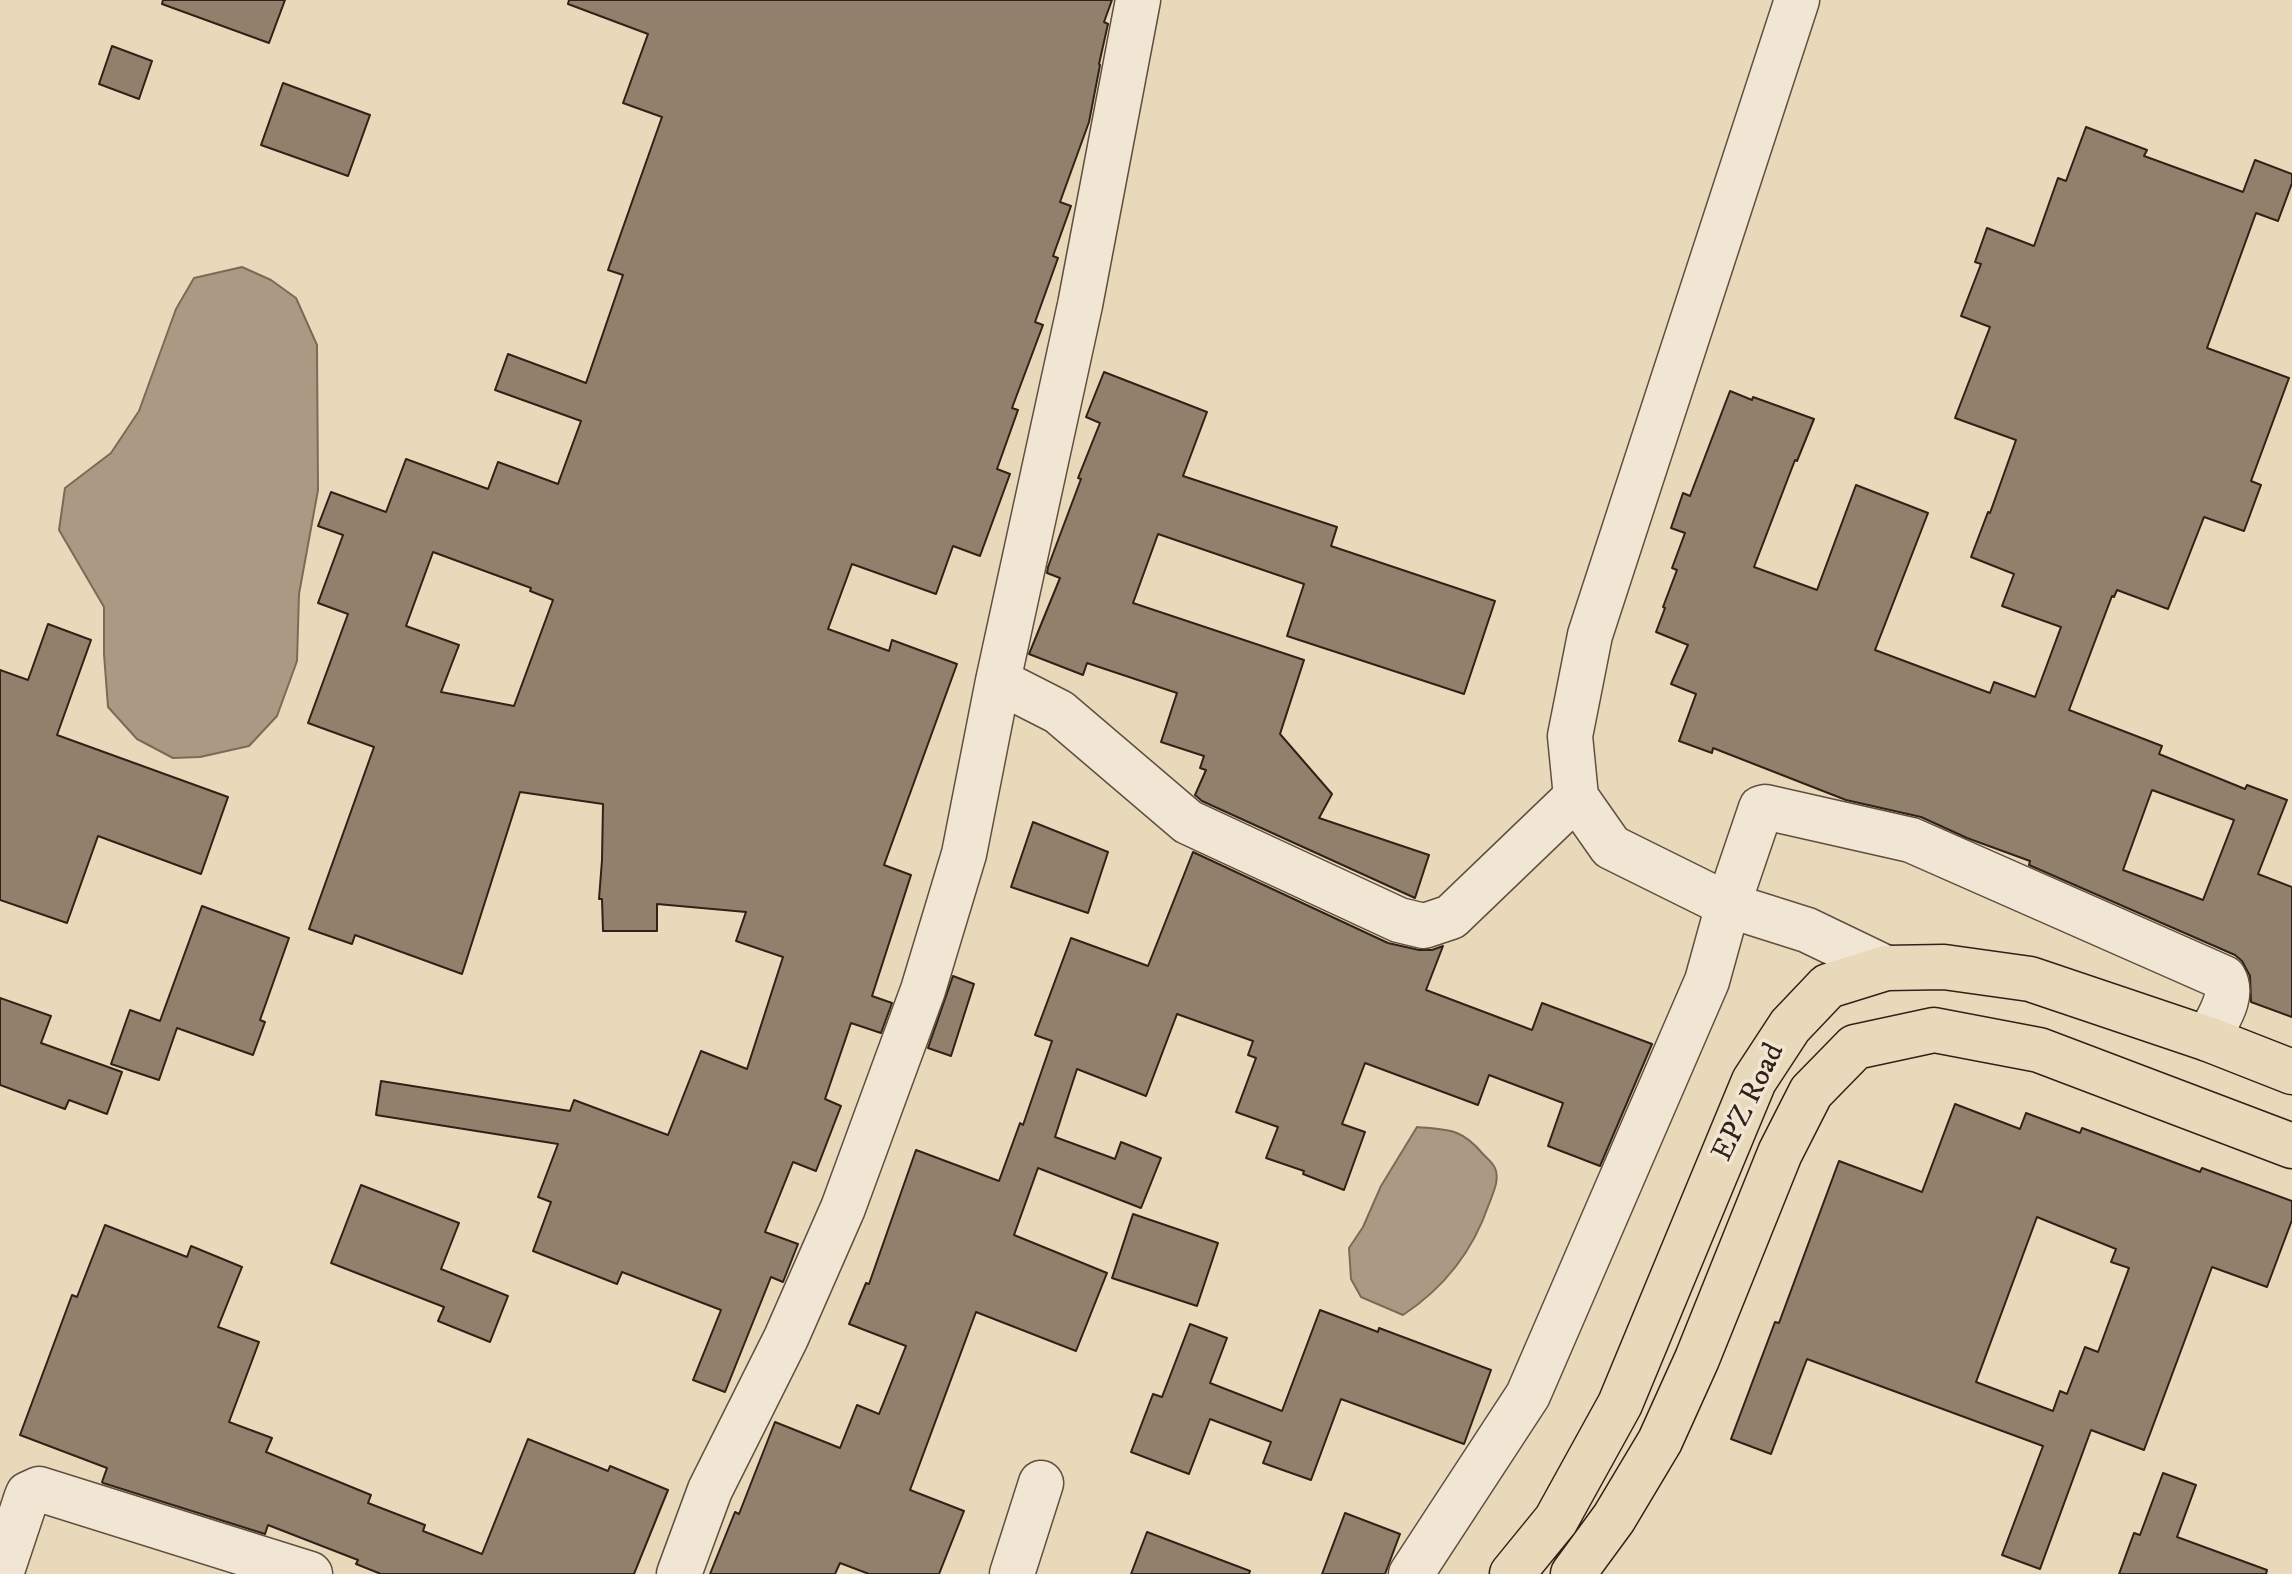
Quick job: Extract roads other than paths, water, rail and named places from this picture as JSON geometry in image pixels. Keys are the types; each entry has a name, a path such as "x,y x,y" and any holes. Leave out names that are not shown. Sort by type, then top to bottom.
{"main road":[{"name":"EPZ Road","path":"1512,1574 1556,1520 1620,1404 1754,1081 1790,1026 1828,986 1886,968 1944,967 2030,979 2208,1039 2292,1072"},
{"name":"EPZ Road","path":"1573,1574 1614,1518 1660,1441 1697,1359 1780,1153 1811,1092 1855,1047 1934,1030 2039,1050 2292,1146"}],"street":[{"path":"679,1574 710,1490 786,1338 843,1208 923,990 964,854 998,681 1080,305 1138,0"},
{"path":"1797,0 1590,635 1570,736 1576,797 1611,847 1728,905 1807,930 1886,968"},
{"path":"998,681 1059,712 1188,822 1399,920 1424,926 1451,917 1576,797"},
{"path":"1411,1574 1528,1395 1707,981 1728,905 1758,812 1763,807 1911,840 2224,978 2228,995 2208,1039"},
{"path":"1012,1574 1041,1483"},
{"path":"1,1574 28,1494 39,1489 310,1574"}]}
